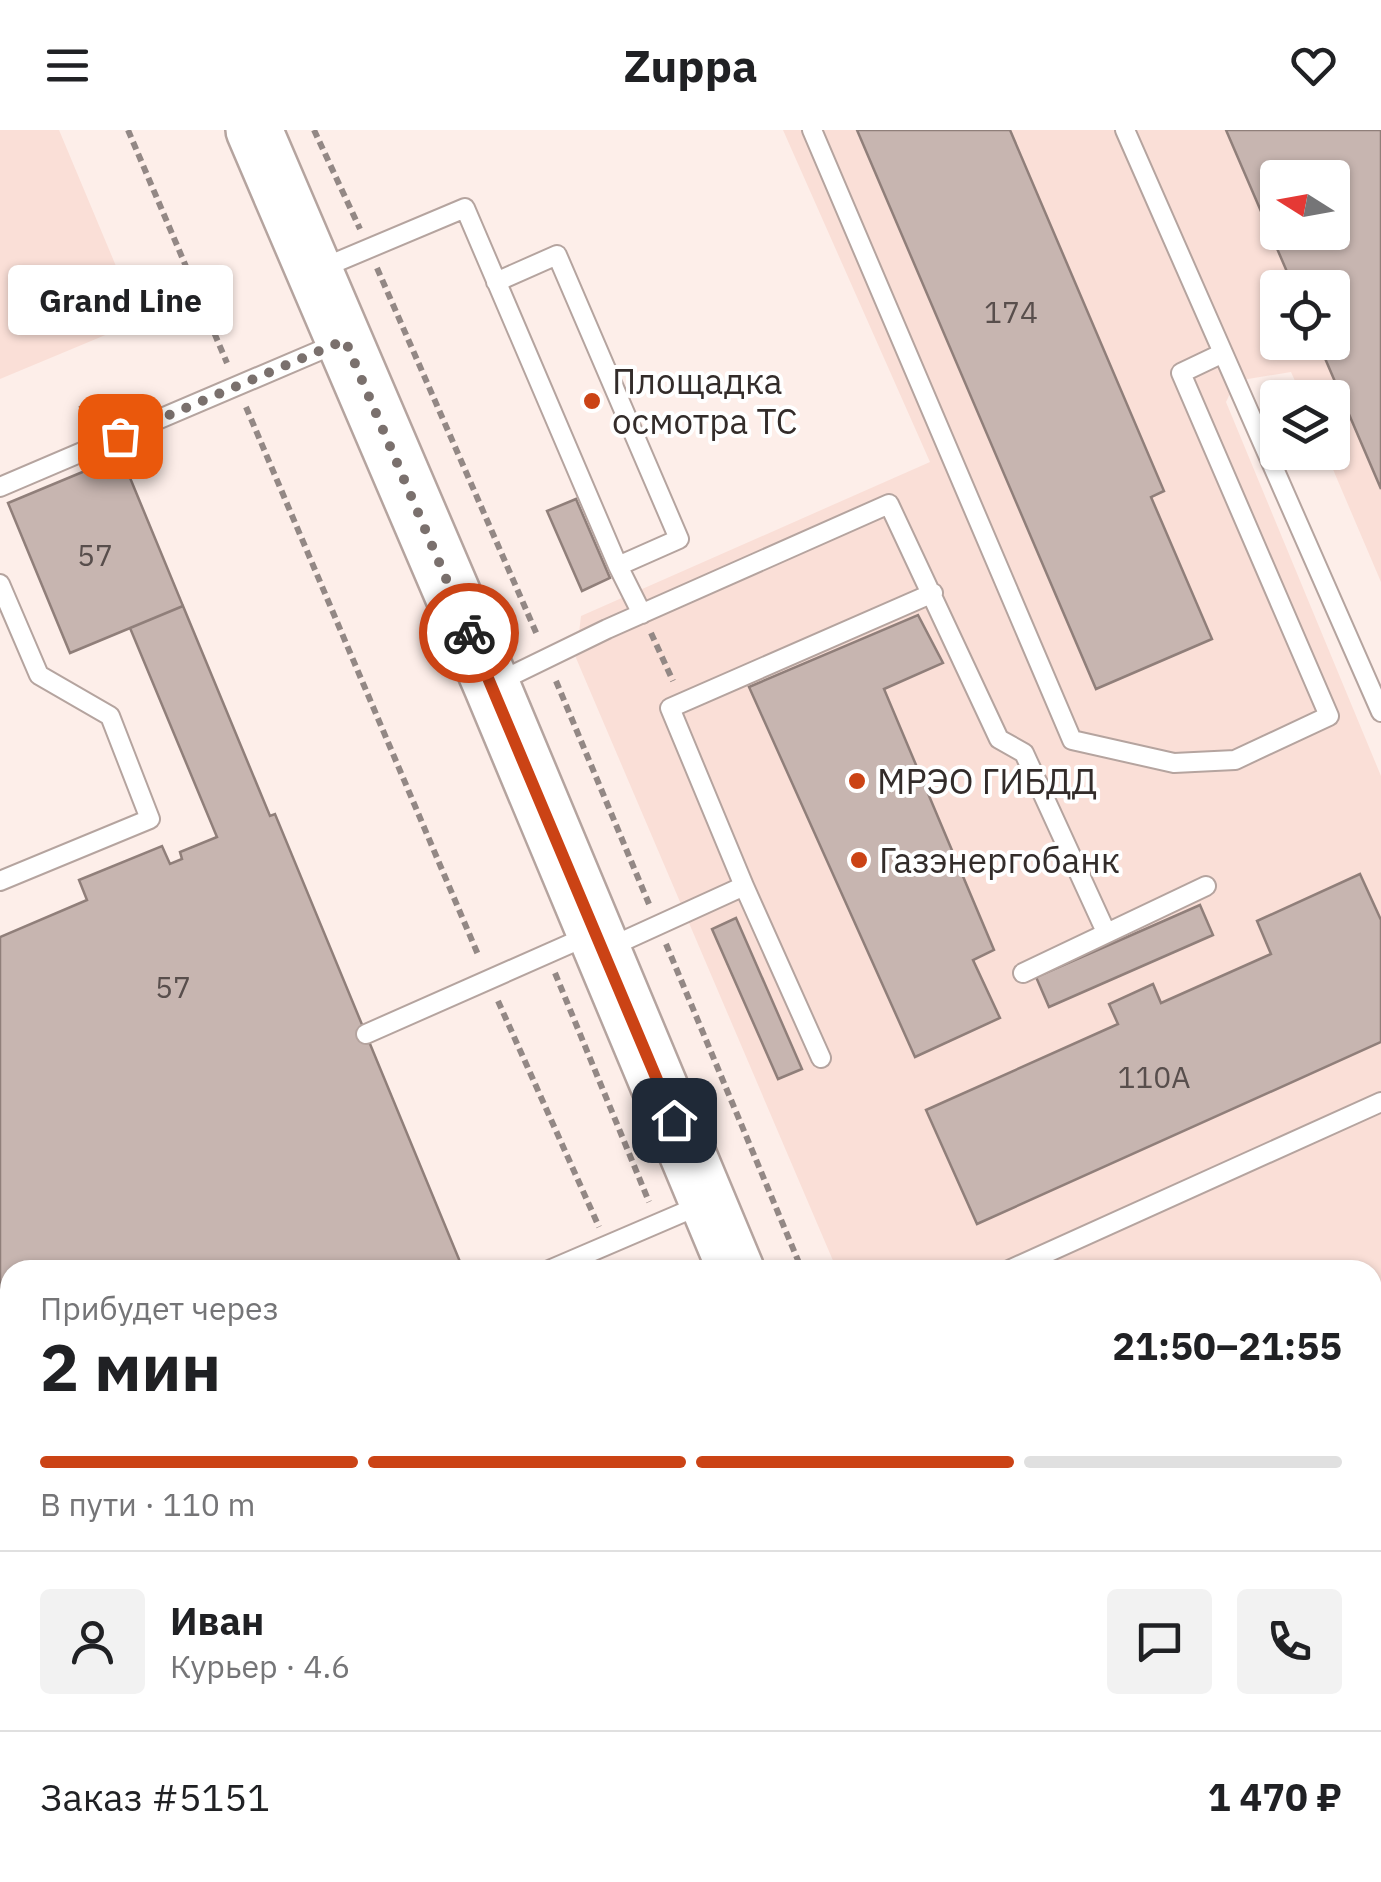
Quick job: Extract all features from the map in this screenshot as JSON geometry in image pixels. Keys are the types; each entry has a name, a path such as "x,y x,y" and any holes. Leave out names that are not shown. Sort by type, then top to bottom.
{"main road":[{"path":"254,130 492,686 582,945 708,1202 732,1260"}],"lane":[{"path":"812,130 1072,740 1174,763 1235,760 1329,716 1181,373 1223,353"},
{"path":"1125,130 1381,712"},
{"path":"316,271 465,208 642,614"},
{"path":"496,282 557,256 672,522 679,539 618,566"},
{"path":"0,487 345,340"},
{"path":"492,686 642,614 890,504 999,740 1024,753 1106,932"},
{"path":"0,584 39,675 110,716 150,819 0,881"},
{"path":"822,1058 744,886 670,708 933,594"},
{"path":"366,1034 488,980 582,945 658,926 744,886"},
{"path":"1023,973 1206,886"},
{"path":"1031,1260 1381,1102"},
{"path":"572,1260 708,1202"}],"path":[{"path":"128,130 488,980 607,1245"},
{"path":"314,130 547,658 798,1260"},
{"path":"642,614 683,702"},
{"path":"582,945 657,1224"}],"shaded area":[{"path":"0,130 59,130 139,321 0,379"},
{"path":"783,130 1381,130 1381,582 1333,470 1350,470 1350,380 1295,380 1291,372 1236,381 1226,402 1381,776 1381,1260 833,1260 576,658 581,616 930,462"}],"building":[{"path":"857,130 1010,130 1164,491 1151,497 1212,639 1096,689"},
{"path":"1226,130 1381,130 1381,489 1350,417 1350,380 1334,380 1326,360 1350,360 1350,270 1286,270 1278,250 1350,250 1350,160 1260,160 1260,209"},
{"path":"101,397 114,426 93,435 80,407"},
{"path":"121,456 183,606 70,653 8,503"},
{"path":"576,499 610,578 582,591 547,511"},
{"path":"183,606 270,816 275,814 459,1260 0,1260 0,937 87,900 79,880 162,846 170,864 182,859 180,852 217,837 130,628"},
{"name":"МРЭО ГИБДД","path":"918,615 943,663 884,689 994,950 973,960 1000,1018 915,1057 749,687"},
{"path":"1360,874 1381,920 1381,1042 977,1224 926,1110 1118,1024 1109,1004 1153,984 1161,1003 1271,954 1257,921"},
{"path":"1200,905 1213,935 1049,1007 1036,977"},
{"path":"736,918 802,1069 778,1079 712,929"}],"way so far":[{"path":"120,436 345,340 469,633"}],"place":[{"name":"Площадка осмотра ТС","path":"592,401"},
{"name":"Grand Line","path":"120,436"},
{"name":"МРЭО ГИБДД","path":"857,781"},
{"name":"Газэнергобанк","path":"859,860"}],"route":[{"path":"469,633 674,1120"}]}
